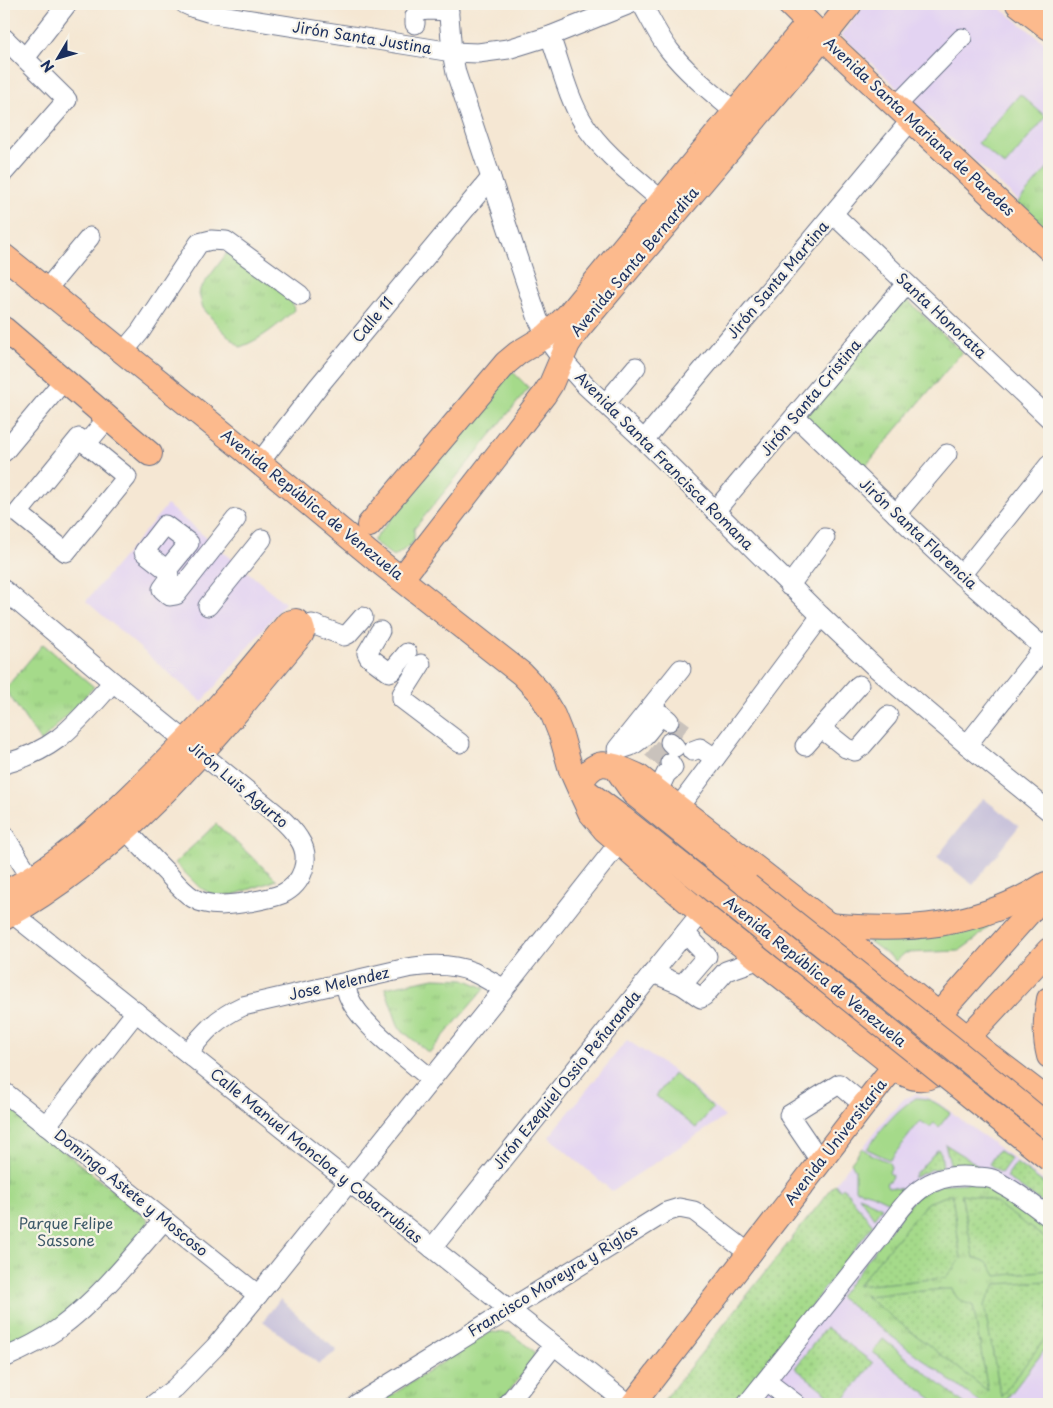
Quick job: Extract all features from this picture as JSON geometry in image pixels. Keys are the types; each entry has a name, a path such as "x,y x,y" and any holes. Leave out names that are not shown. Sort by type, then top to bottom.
{"main road":[{"name":"Avenida Santa Mariana de Paredes","path":"789,4 1049,249"},
{"name":"Avenida Santa Bernardita","path":"369,525 506,363 518,353 546,336 567,316 735,112 816,30 850,4"},
{"path":"1018,4 1049,28"},
{"name":"Avenida Santa Bernardita","path":"400,578 544,395 551,384 568,344 578,329 816,30"},
{"name":"Avenida República de Venezuela","path":"4,256 124,352 366,552 522,674 540,694 557,724 571,770 590,812 619,843 709,918 910,1077 915,1079 932,1076 968,1038"},
{"path":"4,329 150,454"},
{"path":"6,908 31,878 66,853 193,747 242,707 302,635 302,628 299,622 291,621 288,623 229,695 193,747 126,830 77,871 6,908"},
{"path":"579,786 583,778 595,766 615,757 658,791 676,753 829,925 1049,1101"},
{"name":"Avenida República de Venezuela","path":"615,757 634,794 1049,1127"},
{"name":"Avenida República de Venezuela","path":"579,786 622,818 1049,1159"},
{"path":"829,925 872,929 958,922 1004,907 1029,895 1049,882"},
{"name":"Avenida Universitaria","path":"634,1404 864,1105 939,1014 1049,890"},
{"path":"968,1038 1049,950"},
{"path":"1049,999 1046,1029 1049,1056"}],"street":[{"path":"25,58 67,4"},
{"name":"Jirón Santa Justina","path":"185,4 214,14 452,52 478,53 508,49 550,36 630,4"},
{"path":"642,4 669,50 682,65 735,112"},
{"path":"415,24 415,16 419,11 449,7"},
{"name":"Avenida Santa Francisca Romana","path":"449,7 452,52 456,73 538,319 546,336 561,358 585,385 644,440 789,586 875,667 1049,811"},
{"path":"550,36 573,102 583,122 598,142 662,201"},
{"path":"4,38 67,100 4,172"},
{"name":"Jirón Santa Martina","path":"644,440 833,214 904,113 962,38"},
{"name":"Calle 11","path":"259,463 317,388 491,178"},
{"name":"Santa Honorata","path":"833,214 1049,418"},
{"path":"46,290 90,237"},
{"path":"124,352 140,332 199,244 211,240 226,242 300,295"},
{"name":"Jirón Santa Cristina","path":"716,511 906,284"},
{"path":"605,404 636,366"},
{"path":"4,452 64,380"},
{"name":"Jirón Santa Florencia","path":"795,416 961,575 1047,644"},
{"path":"86,444 108,418"},
{"path":"79,438 86,444 127,477 66,552 18,513 79,438"},
{"path":"896,514 947,454"},
{"path":"961,575 1049,465"},
{"path":"167,570 169,578 162,589 170,596 176,595 236,519"},
{"path":"789,586 825,538"},
{"path":"208,606 262,539"},
{"name":"Jirón Luis Agurto","path":"4,590 113,682 276,814 300,839 305,851 305,863 301,876 282,893 261,900 230,905 211,904 193,898 181,888 126,830"},
{"path":"615,757 624,749 676,753 821,616"},
{"path":"312,624 344,636 348,634 362,617"},
{"path":"380,631 367,653 369,657 389,672 414,658 402,699 460,743"},
{"path":"967,745 1047,644"},
{"path":"615,757 680,669"},
{"path":"4,764 43,749 59,738 75,724 113,682"},
{"path":"805,746 859,685"},
{"path":"821,728 846,748 855,751 862,746 888,716"},
{"path":"4,835 31,878"},
{"path":"154,1404 175,1388 215,1347 504,989 619,843"},
{"name":"Calle Manuel Moncloa y Cobarrubias","path":"6,908 628,1404"},
{"path":"682,985 707,956 716,933 709,918"},
{"name":"Jirón Ezequiel Ossio Peñaranda","path":"432,1248 685,933 709,918"},
{"path":"685,933 707,956 726,971"},
{"path":"653,973 682,985 700,998 726,971 760,959"},
{"name":"Jose Melendez","path":"188,1053 211,1026 230,1012 243,1006 407,968 437,965 454,967 472,972 504,989"},
{"path":"346,983 348,994 363,1019 431,1079"},
{"path":"46,1126 136,1012"},
{"path":"821,1162 789,1115 839,1084 864,1105"},
{"name":"Domingo Astete y Moscoso","path":"4,1092 258,1295"},
{"path":"748,1404 875,1244 899,1210 928,1184 947,1176 992,1179 1016,1193 1049,1217"},
{"name":"Francisco Moreyra y Riglos","path":"357,1404 661,1214 674,1209 689,1209 699,1214 750,1254"},
{"path":"4,1358 32,1346 71,1319 106,1285 164,1220"},
{"path":"508,1404 554,1345"},
{"path":"766,1381 796,1404"}],"shaded area":[{"path":"866,4 995,4 1049,46 1049,166 1019,202 841,35"},
{"path":"167,505 285,603 202,702 86,601"},
{"path":"983,798 1019,826 973,885 937,857"},
{"path":"627,1040 675,1072 725,1117 612,1191 549,1137"},
{"path":"916,1094 925,1096 940,1104 1049,1185 1049,1404 661,1404 887,1116 905,1098"},
{"path":"280,1299 337,1351 319,1364 263,1321"}],"green space":[{"path":"1020,94 1046,117 1005,166 978,143"},
{"path":"1049,166 1049,239 1015,206"},
{"path":"230,249 292,300 294,310 269,332 240,347 203,308 199,294 200,289"},
{"path":"903,296 962,352 858,475 802,417"},
{"path":"513,372 529,388 414,529 414,542 394,557 373,541 506,375"},
{"path":"43,644 94,687 41,742 5,689"},
{"path":"216,824 277,880 233,895 213,895 199,887 175,863"},
{"path":"992,923 977,938 959,951 905,953 896,961 865,938"},
{"path":"434,978 464,979 485,988 429,1053 399,1028 385,988"},
{"path":"674,1073 713,1108 696,1128 656,1096"},
{"path":"916,1098 930,1100 950,1113 939,1127 934,1123 930,1127 920,1121 890,1160 867,1149 895,1114"},
{"name":"Parque Felipe Sassone","path":"4,1103 149,1220 135,1253 59,1327 4,1354"},
{"path":"945,1144 969,1159 981,1169 951,1167"},
{"path":"862,1148 870,1154 889,1162 891,1168 889,1172 892,1176 886,1183 888,1187 902,1189 889,1202 855,1189 855,1170 851,1162"},
{"path":"938,1149 941,1153 943,1168 930,1170 913,1177"},
{"path":"998,1150 1011,1159 1001,1173 989,1164"},
{"path":"1016,1163 1049,1187 1049,1208 1006,1177"},
{"path":"993,1182 1049,1225 1049,1344 1003,1404 982,1404 839,1297 917,1195 943,1184"},
{"path":"835,1184 840,1190 843,1187 873,1225 736,1404 661,1404"},
{"path":"952,1194 961,1259 945,1278 857,1286 927,1203"},
{"path":"961,1194 993,1201 1049,1241 1049,1270 996,1276 988,1263 974,1258"},
{"path":"859,1196 882,1207 874,1218"},
{"path":"1049,1281 1049,1333 1001,1397 984,1305 996,1284"},
{"path":"952,1289 960,1300 973,1305 988,1391 865,1296"},
{"path":"826,1327 873,1363 840,1404 795,1368"},
{"path":"490,1332 510,1333 535,1352 532,1362 499,1404 378,1404"},
{"path":"883,1339 965,1404 938,1404 873,1352"}],"tunnel":[{"path":"669,721 689,736"},
{"path":"651,748 670,763"}]}
